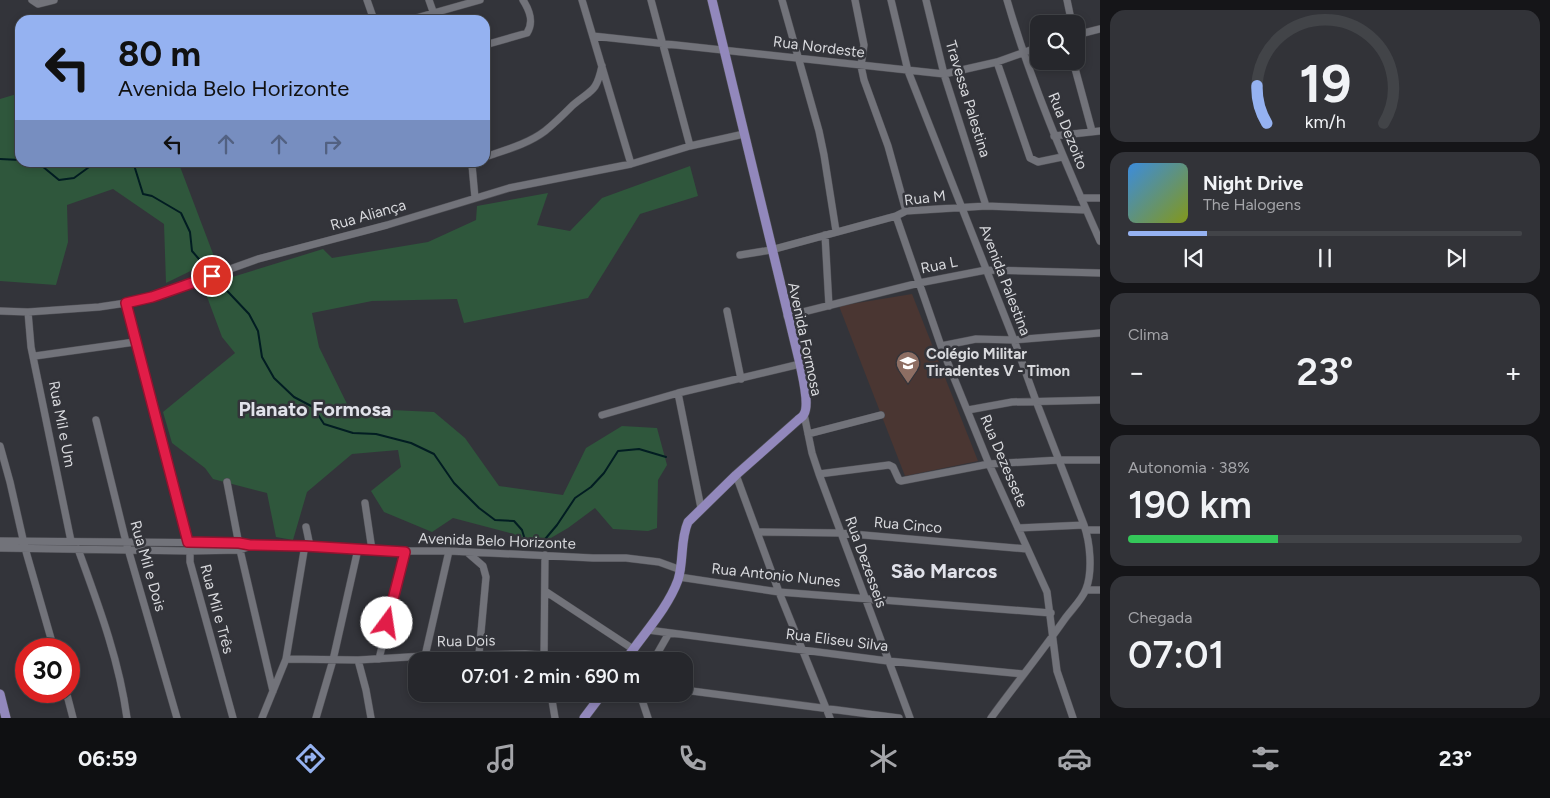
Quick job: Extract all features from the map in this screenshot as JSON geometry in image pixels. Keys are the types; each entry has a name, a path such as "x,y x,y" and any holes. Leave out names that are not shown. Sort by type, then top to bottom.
{"main road":[{"path":"712,0 724,50"},
{"name":"Avenida Formosa","path":"631,652 669,599 680,573 688,522 736,475 804,414 806,401 800,364 724,50"},
{"path":"0,694 5,717"},
{"path":"584,718 596,702"}],"street":[{"path":"32,0 38,4 54,0"},
{"path":"367,0 372,15"},
{"path":"429,0 434,15"},
{"path":"440,15 480,0"},
{"path":"490,44 526,33 531,27 529,10 524,0"},
{"path":"582,0 631,164"},
{"path":"651,0 690,146"},
{"path":"782,0 800,58 824,155 836,231"},
{"path":"855,0 864,45 861,66 867,94 888,146 906,211"},
{"name":"Avenida Palestina","path":"891,0 908,71 1014,340 1090,544 1086,590 1052,639 1023,674 991,718"},
{"name":"Travessa Palestina","path":"926,0 944,74 986,206"},
{"name":"Rua Dezoito","path":"1007,0 1022,52 1062,157 1100,241"},
{"path":"1067,0 1070,15"},
{"path":"1085,32 1100,28"},
{"name":"Rua Nordeste","path":"593,36 944,74 997,62 1030,49"},
{"path":"997,62 1030,158 1038,162 1062,157"},
{"path":"490,155 530,140 544,132 574,104 590,94 596,87 602,66"},
{"path":"1054,136 1096,131 1076,70"},
{"name":"Rua Aliança","path":"0,311 28,312 126,303 152,297 258,260 387,225 509,188 631,164 690,146 744,134"},
{"path":"472,167 475,198"},
{"path":"1082,198 1100,198"},
{"name":"Rua M","path":"740,255 771,250 896,216 906,211 986,206 1086,210"},
{"name":"Rua Dezessete","path":"896,216 941,346 989,464 1047,592 1057,671 1073,718"},
{"name":"Avenida Formosa","path":"825,235 829,306"},
{"name":"Rua L","path":"787,316 919,283 986,270 1100,273"},
{"name":"Rua Mil e Três","path":"126,303 188,542 190,562 233,718"},
{"path":"727,311 741,379"},
{"name":"Rua Mil e Um","path":"28,312 31,347 35,356 71,541"},
{"path":"941,346 976,339 1014,340 1100,333"},
{"path":"35,356 136,342"},
{"path":"602,414 678,393 800,364"},
{"path":"678,393 701,508"},
{"path":"968,410 995,404 1100,400"},
{"name":"Rua Dezesseis","path":"804,414 812,453 819,474 864,599 910,718"},
{"path":"808,434 881,415"},
{"name":"Rua Mil e Dois","path":"96,420 128,546 177,718"},
{"path":"0,446 24,545 51,638"},
{"path":"819,474 889,465 893,467 901,481 989,464 1100,460"},
{"path":"736,475 801,649 830,718"},
{"path":"228,482 239,547 273,691"},
{"path":"365,503 372,550"},
{"path":"262,718 286,659 307,546 306,527"},
{"path":"1018,528 1085,528 1100,530"},
{"name":"Rua Cinco","path":"757,532 840,533 1027,549"},
{"name":"Avenida Belo Horizonte","path":"0,541 24,545 78,549 188,542 239,547"},
{"name":"Avenida Belo Horizonte","path":"0,548 71,541 190,551 250,545 358,548 405,552 448,551 645,559 680,573"},
{"path":"316,718 333,660 358,548"},
{"path":"78,549 120,674 127,718"},
{"path":"425,652 448,551"},
{"path":"379,659 405,552"},
{"path":"468,553 483,566 486,577 479,652"},
{"path":"544,652 545,555"},
{"name":"Rua Antonio Nunes","path":"680,573 779,592 1050,613"},
{"path":"1086,590 1100,590"},
{"path":"545,592 633,649"},
{"name":"Rua Eliseu Silva","path":"648,630 888,661 1023,674"},
{"path":"658,652 669,633"},
{"name":"Rua Dois","path":"286,659 358,660 408,657"},
{"path":"358,660 371,718"},
{"path":"693,691 899,718"},
{"path":"552,702 555,718"},
{"path":"643,702 648,718"},
{"path":"69,703 73,718"}],"shaded area":[{"name":"Colégio Militar Tiradentes V - Timon","path":"912,294 978,461 905,476 839,306"}],"green space":[{"path":"15,94 15,167 180,167 215,259 166,283 164,224 113,189 67,205 68,242 56,285 0,281 0,99"},
{"path":"690,166 698,196 640,214 588,298 464,323 457,299 372,301 312,313 319,347 349,408 434,412 465,438 499,486 563,495 586,448 622,426 657,428 667,465 658,480 657,528 648,531 613,529 595,508 568,528 532,549 514,534 453,518 432,532 384,512 371,491 401,467 398,450 352,454 307,492 293,540 276,537 267,493 213,479 205,468 172,443 163,412 235,353 222,337 203,286 323,249 332,258 428,242 476,220 477,206 548,193 537,225 570,231 602,198"}],"waterway":[{"path":"0,159 15,160"},
{"path":"43,167 59,180 74,178 89,167"},
{"path":"135,167 143,194 152,196 181,213 190,232 192,251 211,273"},
{"path":"214,277 249,314 258,331 262,357 274,378 294,397 313,407 324,424 353,433 376,434 411,443 434,454 454,483 479,508 495,520 514,521 522,530 526,543 537,544 546,538 575,498 591,487 604,473 618,451 639,449 666,457"}],"place":[{"name":"Colégio Militar Tiradentes V - Timon","path":"908,384"}],"district":[{"name":"Planato Formosa","path":"315,409"},
{"name":"São Marcos","path":"944,571"}],"route":[{"path":"212,276 152,297 126,303 188,542 405,552 387,623"}]}
